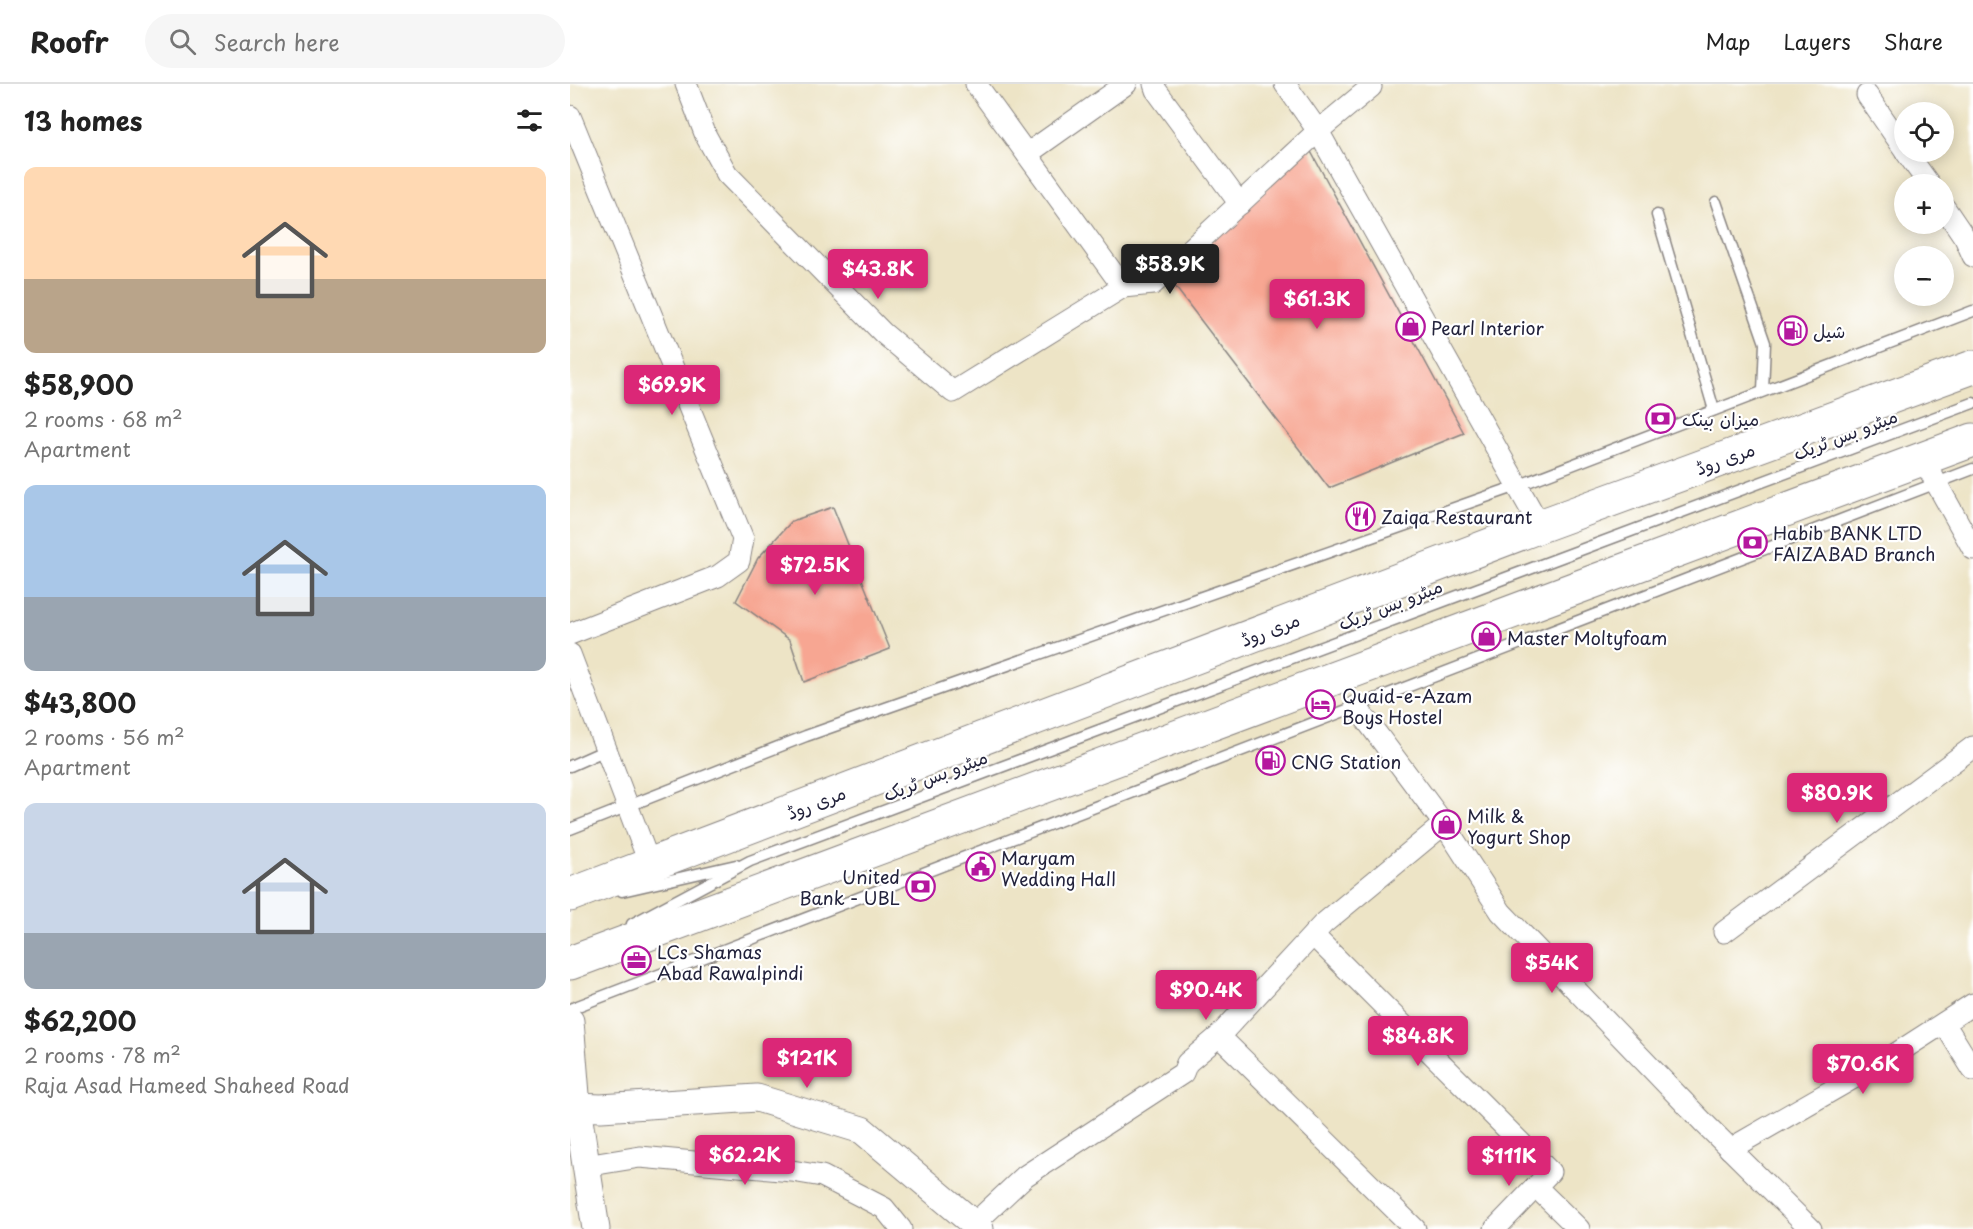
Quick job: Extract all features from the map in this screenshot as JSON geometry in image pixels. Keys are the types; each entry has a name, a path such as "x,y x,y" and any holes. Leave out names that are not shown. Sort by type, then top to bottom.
{"main road":[{"name":"مری روڈ","path":"570,895 1540,526 1973,367"},
{"path":"570,963 1929,471 1973,440"}],"street":[{"path":"686,84 706,136 727,174 883,333 953,392 1123,287 1153,284 1318,131 1371,87 1369,84"},
{"path":"976,84 1123,287"},
{"path":"1027,154 1126,84"},
{"path":"1154,84 1156,90 1240,204"},
{"path":"1285,84 1318,131 1540,526"},
{"path":"1867,95 1894,135"},
{"path":"570,116 743,538 739,561 718,576 570,634"},
{"path":"1954,222 1973,256"},
{"path":"1929,471 1973,549"},
{"path":"570,654 650,866"},
{"path":"1356,706 1444,824 1501,912 1730,1149 1811,1229"},
{"path":"1724,932 1973,747"},
{"path":"577,1107 601,1108 757,1098 862,1130 977,1226 1025,1176 1183,1073 1187,1063 1219,1036 1323,924 1444,824"},
{"path":"1313,935 1550,1172 1495,1229"},
{"path":"1730,1149 1897,1053 1973,1004"},
{"path":"570,1021 577,1107 596,1229"},
{"path":"1944,1023 1973,1070"},
{"path":"1219,1036 1415,1229"},
{"path":"585,1166 640,1157 792,1171 822,1176 884,1208 901,1229"},
{"path":"1536,1187 1579,1229"}],"lane":[{"path":"1716,202 1765,343 1763,391"},
{"path":"1656,215 1714,410"},
{"path":"570,829 806,736 1517,486 1973,311"},
{"name":"میٹرو بس ٹریک","path":"607,894 750,861 1973,404"},
{"path":"570,1009 1356,706 1929,471 1973,469"},
{"path":"570,766 606,750"},
{"name":"میٹرو بس ٹریک","path":"619,931 750,861"}],"building":[{"path":"1309,148 1464,433 1329,488 1170,280"},
{"path":"833,507 890,649 804,682 790,640 736,601 758,558 792,521"}],"place":[{"name":"Pearl Interior","path":"1410,327"},
{"name":"شیل","path":"1792,330"},
{"name":"میزان بینک","path":"1661,418"},
{"name":"Zaiqa Restaurant","path":"1360,516"},
{"name":"Habib BANK LTD FAIZABAD Branch","path":"1752,542"},
{"name":"Master Moltyfoam","path":"1486,637"},
{"name":"Quaid-e-Azam Boys Hostel","path":"1321,705"},
{"name":"CNG Station","path":"1270,761"},
{"name":"Milk & Yogurt Shop","path":"1446,825"},
{"name":"Maryam Wedding Hall","path":"980,867"},
{"name":"United Bank - UBL","path":"921,886"},
{"name":"LCs Shamas Abad Rawalpindi","path":"636,961"}]}
